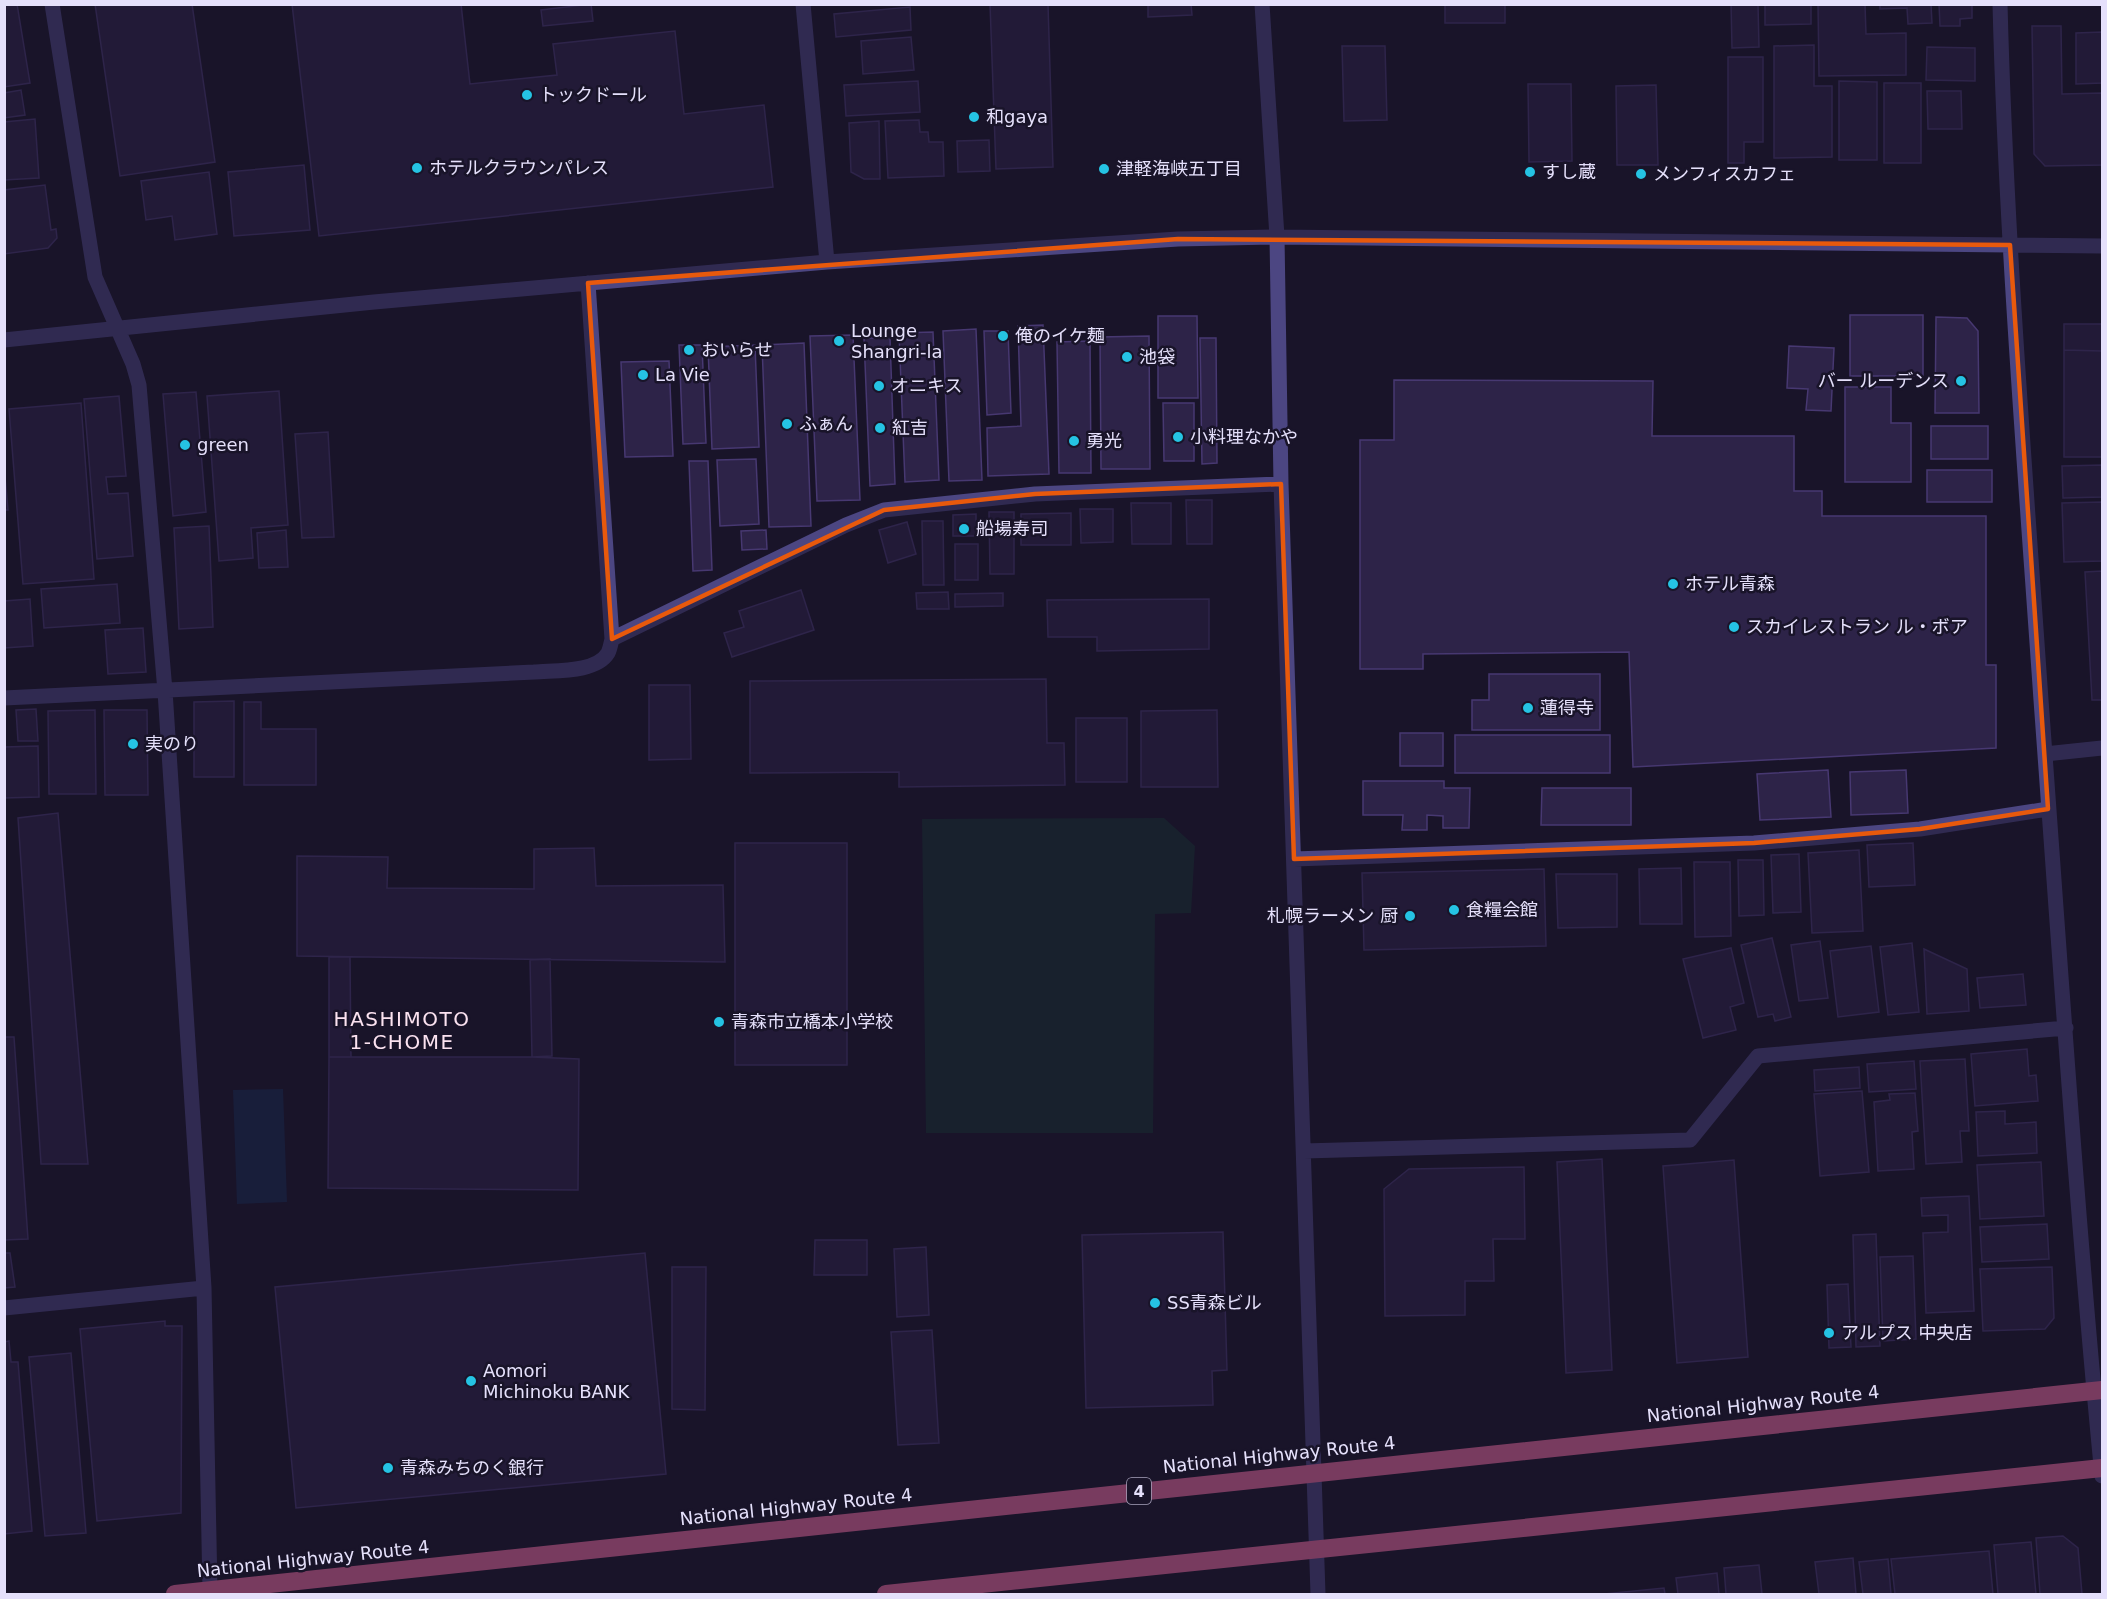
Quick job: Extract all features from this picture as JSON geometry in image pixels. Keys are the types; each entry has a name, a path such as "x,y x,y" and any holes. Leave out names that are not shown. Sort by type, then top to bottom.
{"highway":[{"name":"National Highway Route 4","path":"175,1594 2098,1390"},
{"path":"886,1594 959,1591 1317,1549 2102,1470"}],"street":[{"path":"52,4 95,277 134,364 139,385 165,691 204,1288 210,1591"},
{"path":"803,4 827,262"},
{"path":"1262,4 1277,237 1281,484 1318,1594"},
{"path":"2000,4 2010,245 2048,809 2098,1390 2102,1470"},
{"path":"4,340 374,302 827,262 1178,239 1277,237 2103,246"},
{"path":"4,698 534,672 589,667 600,661 608,653 612,639 588,283"},
{"path":"612,639 846,525 884,510 1035,494 1281,484"},
{"path":"2045,754 2103,748"},
{"path":"1294,859 1754,843 1920,829 2048,809"},
{"path":"1304,1151 1690,1140 1758,1056 2066,1028"},
{"path":"4,1308 204,1288"}],"highlighted area":[{"path":"1178,239 2010,245 2048,809 1920,829 1754,843 1294,859 1281,484 1035,494 884,510 612,639 588,283"}],"green space":[{"path":"1164,818 1195,846 1191,913 1155,914 1153,1133 926,1133 922,819"}],"water":[{"path":"283,1089 287,1202 237,1204 233,1090"}],"building":[{"path":"4,4 17,4 30,83 4,87"},
{"path":"95,4 192,4 215,162 120,176"},
{"path":"292,4 461,4 470,84 557,75 553,44 675,31 684,114 764,105 773,187 319,236"},
{"path":"591,4 593,21 543,26 541,10"},
{"path":"990,4 1048,4 1053,167 996,169"},
{"path":"1148,4 1191,4 1192,15 1148,17"},
{"path":"1445,4 1505,4 1505,23 1445,23"},
{"path":"1731,4 1758,4 1759,47 1732,48"},
{"path":"1765,4 1811,4 1811,24 1765,25"},
{"path":"1818,4 1865,4 1866,34 1906,33 1906,75 1819,76"},
{"path":"1880,4 1931,4 1932,23 1908,24 1907,8 1880,9"},
{"path":"1939,4 1972,4 1972,18 1960,19 1960,26 1940,26"},
{"path":"910,7 911,30 836,37 834,14"},
{"path":"2032,26 2061,26 2062,94 2102,93 2102,165 2045,166 2034,154"},
{"path":"2102,32 2102,83 2076,84 2076,33"},
{"path":"911,37 914,70 863,74 861,41"},
{"path":"1814,45 1814,86 1832,86 1832,157 1774,158 1774,46"},
{"path":"1342,46 1385,46 1387,120 1344,121"},
{"path":"1927,47 1975,48 1975,81 1926,80"},
{"path":"1728,57 1763,57 1763,142 1744,142 1744,163 1728,163"},
{"path":"918,81 920,112 846,116 844,85"},
{"path":"1839,81 1877,82 1877,160 1839,160"},
{"path":"1884,83 1921,83 1921,163 1884,163"},
{"path":"1528,84 1571,84 1572,161 1529,162"},
{"path":"1656,85 1658,165 1617,165 1616,86"},
{"path":"21,90 25,115 4,118 4,93"},
{"path":"1927,91 1961,91 1962,129 1928,129"},
{"path":"35,119 39,178 4,180 4,122"},
{"path":"919,120 920,132 928,132 929,142 943,142 944,176 888,178 885,121"},
{"path":"879,121 880,179 864,179 851,172 849,123"},
{"path":"989,140 990,171 958,172 957,141"},
{"path":"304,165 310,230 234,236 228,172"},
{"path":"209,172 217,234 175,240 172,216 146,220 141,181"},
{"path":"45,185 51,230 56,229 57,238 48,248 4,254 4,190"},
{"path":"1850,315 1923,315 1923,376 1850,376"},
{"path":"1158,316 1197,316 1198,398 1158,398"},
{"path":"1936,317 1967,318 1978,331 1979,413 1935,413"},
{"path":"2064,324 2102,324 2102,351 2064,350"},
{"path":"1043,325 1049,474 988,476 987,428 1021,426 1018,326"},
{"path":"976,329 982,480 949,481 943,331"},
{"path":"984,331 1008,331 1011,413 987,415"},
{"path":"933,332 939,480 905,482 899,333"},
{"path":"853,335 860,500 817,501 810,336"},
{"path":"1149,336 1150,469 1101,469 1100,337"},
{"path":"864,338 890,338 895,484 870,486"},
{"path":"1200,338 1216,338 1217,463 1202,464"},
{"path":"1090,341 1091,473 1059,473 1057,342"},
{"path":"804,343 811,526 769,527 762,345"},
{"path":"679,345 702,345 706,443 683,444"},
{"path":"755,345 759,447 712,449 708,347"},
{"path":"1789,346 1834,348 1831,411 1806,410 1808,389 1787,388"},
{"path":"2064,350 2102,351 2102,457 2064,457"},
{"path":"669,361 673,456 625,457 621,362"},
{"name":"ホテル青森","path":"1394,380 1653,381 1652,436 1794,436 1794,491 1822,491 1822,516 1986,516 1986,665 1996,665 1996,748 1633,767 1629,652 1423,654 1423,669 1360,669 1360,440 1394,440"},
{"path":"1845,387 1891,387 1891,423 1911,423 1911,482 1845,482"},
{"path":"279,391 288,525 251,528 253,558 219,561 207,396"},
{"path":"196,392 206,512 173,516 163,394"},
{"path":"119,396 126,476 106,477 108,494 128,493 133,556 97,559 84,399"},
{"path":"81,403 94,579 23,584 9,409"},
{"path":"1163,403 1194,403 1194,461 1164,461"},
{"path":"1931,426 1988,426 1988,459 1931,459"},
{"path":"328,432 334,537 302,538 295,434"},
{"path":"756,459 759,524 720,526 717,460"},
{"path":"689,461 708,461 712,570 693,571"},
{"path":"2102,465 2102,497 2063,498 2062,466"},
{"path":"4,466 8,510 4,510"},
{"path":"1927,470 1992,470 1992,502 1927,502"},
{"path":"1186,500 1212,500 1212,544 1187,544"},
{"path":"2102,502 2102,561 2064,562 2062,503"},
{"path":"1131,503 1171,503 1171,544 1132,544"},
{"path":"1080,509 1113,509 1113,542 1081,543"},
{"path":"989,512 1014,512 1014,574 990,574"},
{"path":"1071,513 1071,545 1021,545 1021,514"},
{"path":"976,514 976,536 953,536 953,515"},
{"path":"922,521 943,521 944,585 923,585"},
{"path":"907,522 916,554 888,563 879,530"},
{"path":"209,526 213,627 179,629 174,528"},
{"path":"286,530 288,567 259,568 257,533"},
{"path":"766,530 767,549 742,550 741,531"},
{"path":"955,544 978,544 978,580 955,580"},
{"path":"2102,571 2102,700 2092,700 2085,572"},
{"path":"117,584 120,623 44,628 41,589"},
{"path":"801,590 814,630 732,657 724,633 744,627 739,611"},
{"path":"948,592 949,609 917,609 916,593"},
{"path":"1003,593 1003,606 955,607 955,594"},
{"path":"30,599 33,646 4,648 4,601"},
{"path":"1209,599 1209,649 1097,651 1097,637 1048,637 1047,600"},
{"path":"143,628 146,672 108,674 105,630"},
{"path":"1489,674 1600,674 1600,730 1472,730 1472,700 1489,700"},
{"path":"1046,679 1047,743 1064,743 1065,785 899,787 899,772 750,773 750,681"},
{"path":"649,685 690,685 691,759 649,760"},
{"path":"234,701 234,777 194,777 194,702"},
{"path":"244,702 261,702 261,729 316,729 316,785 244,785"},
{"path":"36,709 38,741 18,741 16,710"},
{"path":"95,710 96,794 49,794 48,711"},
{"path":"104,710 147,710 148,795 105,795"},
{"path":"1217,710 1218,787 1141,787 1141,711"},
{"path":"1076,718 1127,718 1127,782 1076,782"},
{"path":"1400,733 1443,733 1443,766 1400,766"},
{"path":"1455,735 1610,735 1610,773 1455,773"},
{"path":"38,746 39,797 4,798 4,747"},
{"path":"1828,770 1831,817 1760,820 1757,774"},
{"path":"1906,770 1908,813 1851,815 1850,772"},
{"path":"1363,781 1444,781 1444,788 1470,788 1469,828 1443,828 1443,816 1427,815 1427,830 1402,830 1403,815 1363,815"},
{"path":"1542,788 1631,788 1631,825 1541,825"},
{"path":"58,813 88,1164 41,1164 18,818"},
{"path":"735,843 847,843 847,1065 735,1065"},
{"path":"1913,843 1915,885 1869,887 1867,845"},
{"path":"594,848 596,886 723,885 725,962 297,956 297,856 388,857 387,888 534,889 534,849"},
{"path":"1859,850 1863,931 1812,933 1808,853"},
{"path":"1799,854 1801,912 1773,913 1771,855"},
{"path":"1738,860 1763,860 1764,915 1739,916"},
{"path":"1694,862 1730,862 1731,936 1695,937"},
{"path":"1681,868 1682,924 1640,924 1639,869"},
{"name":"食糧会館","path":"1544,869 1546,946 1364,950 1362,873"},
{"path":"1556,874 1617,874 1617,927 1558,928"},
{"path":"1772,938 1791,1017 1775,1021 1773,1014 1758,1017 1741,945"},
{"path":"1820,941 1828,998 1799,1001 1791,945"},
{"path":"1912,943 1919,1012 1888,1015 1880,947"},
{"path":"1871,946 1879,1012 1838,1017 1830,951"},
{"path":"1731,948 1744,1003 1730,1007 1736,1030 1703,1038 1683,959"},
{"path":"1924,949 1967,969 1969,1011 1927,1014"},
{"path":"329,957 350,957 351,1057 329,1057"},
{"path":"550,959 552,1056 532,1057 530,960"},
{"path":"2023,974 2026,1005 1980,1008 1977,978"},
{"path":"4,1037 14,1037 28,1239 4,1240"},
{"path":"2027,1049 2029,1076 2036,1075 2038,1101 1975,1106 1971,1054"},
{"path":"329,1057 579,1059 578,1190 328,1188"},
{"path":"1965,1059 1969,1131 1960,1131 1962,1162 1926,1164 1920,1061"},
{"path":"1914,1061 1916,1089 1869,1092 1867,1064"},
{"path":"1859,1067 1860,1088 1815,1091 1814,1070"},
{"path":"1862,1091 1869,1172 1820,1176 1814,1094"},
{"path":"1915,1093 1918,1131 1912,1132 1914,1169 1878,1171 1874,1102 1890,1100 1889,1094"},
{"path":"2005,1111 2005,1124 2036,1122 2037,1153 1978,1156 1976,1112"},
{"path":"1602,1159 1612,1370 1566,1373 1557,1162"},
{"path":"1734,1160 1748,1357 1677,1363 1663,1166"},
{"path":"2041,1162 2044,1216 1980,1219 1977,1165"},
{"path":"1524,1167 1525,1239 1493,1239 1494,1281 1465,1281 1465,1315 1385,1316 1384,1189 1409,1169"},
{"path":"1969,1196 1974,1311 1926,1313 1923,1233 1948,1232 1948,1215 1922,1216 1921,1198"},
{"path":"2047,1224 2049,1259 1982,1262 1980,1227"},
{"name":"SS青森ビル","path":"1223,1232 1227,1370 1212,1371 1213,1405 1086,1408 1082,1235"},
{"path":"1876,1234 1880,1346 1856,1347 1853,1235"},
{"path":"815,1240 867,1240 867,1275 814,1275"},
{"path":"926,1247 929,1315 897,1317 894,1249"},
{"path":"4,1253 10,1253 15,1287 4,1288"},
{"name":"Aomori Michinoku BANK","path":"645,1253 666,1474 296,1508 275,1287"},
{"path":"1913,1256 1916,1339 1883,1341 1880,1257"},
{"path":"672,1267 706,1267 705,1410 672,1409"},
{"path":"2052,1267 2054,1318 2045,1329 1983,1331 1980,1269"},
{"path":"1848,1284 1851,1347 1829,1348 1827,1285"},
{"path":"165,1321 165,1326 182,1326 181,1513 97,1521 80,1329"},
{"path":"932,1330 939,1443 898,1445 891,1332"},
{"path":"9,1341 11,1362 18,1362 32,1531 4,1534 4,1342"},
{"path":"71,1353 86,1533 45,1536 29,1357"},
{"path":"2063,1536 2078,1548 2082,1594 2040,1594 2036,1538"},
{"path":"2031,1542 2036,1594 1998,1594 1994,1545"},
{"path":"1989,1551 1993,1594 1895,1594 1891,1559"},
{"path":"1853,1558 1856,1594 1819,1594 1815,1562"},
{"path":"1888,1559 1891,1594 1863,1594 1859,1562"},
{"path":"1759,1565 1762,1594 1726,1594 1724,1568"},
{"path":"1717,1573 1719,1594 1678,1594 1676,1578"},
{"path":"1664,1588 1665,1594 1604,1594"}],"place":[{"name":"トックドール","path":"527,95"},
{"name":"和gaya","path":"974,117"},
{"name":"ホテルクラウンパレス","path":"417,168"},
{"name":"津軽海峡五丁目","path":"1104,169"},
{"name":"すし蔵","path":"1530,172"},
{"name":"メンフィスカフェ","path":"1641,174"},
{"name":"俺のイケ麺","path":"1003,336"},
{"name":"Lounge Shangri-la","path":"839,341"},
{"name":"おいらせ","path":"689,350"},
{"name":"池袋","path":"1127,357"},
{"name":"La Vie","path":"643,375"},
{"name":"バー ルーデンス","path":"1961,381"},
{"name":"オニキス","path":"879,386"},
{"name":"ふぁん","path":"787,424"},
{"name":"紅吉","path":"880,428"},
{"name":"小料理なかや","path":"1178,437"},
{"name":"勇光","path":"1074,441"},
{"name":"green","path":"185,445"},
{"name":"船場寿司","path":"964,529"},
{"name":"ホテル青森","path":"1673,584"},
{"name":"スカイレストラン ル・ボア","path":"1734,627"},
{"name":"蓮得寺","path":"1528,708"},
{"name":"実のり","path":"133,744"},
{"name":"食糧会館","path":"1454,910"},
{"name":"札幌ラーメン 厨","path":"1410,916"},
{"name":"青森市立橋本小学校","path":"719,1022"},
{"name":"SS青森ビル","path":"1155,1303"},
{"name":"アルプス 中央店","path":"1829,1333"},
{"name":"Aomori Michinoku BANK","path":"471,1381"},
{"name":"青森みちのく銀行","path":"388,1468"}],"district":[{"name":"HASHIMOTO 1-CHOME","path":"402,1030"}]}
